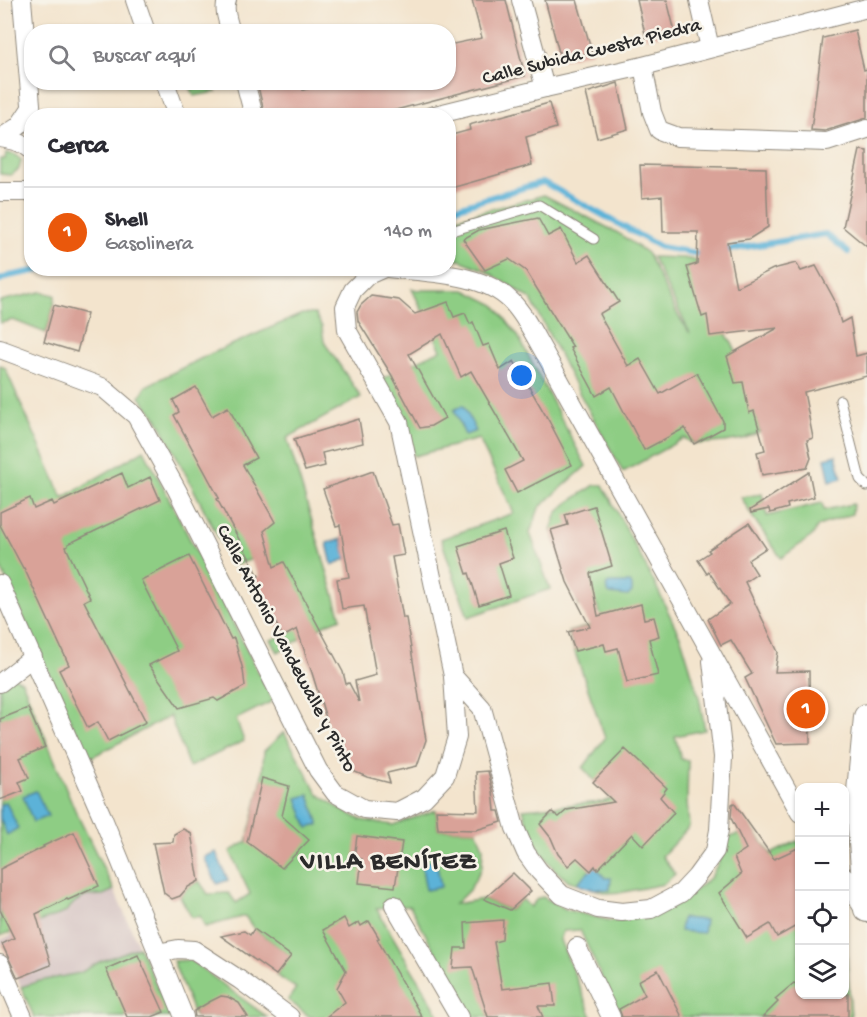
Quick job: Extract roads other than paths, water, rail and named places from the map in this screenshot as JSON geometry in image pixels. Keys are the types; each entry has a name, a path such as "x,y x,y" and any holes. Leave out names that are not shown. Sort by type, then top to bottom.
{"main road":[{"path":"867,717 860,802 867,909"}],"street":[{"path":"22,0 24,24"},
{"path":"135,0 143,24"},
{"path":"227,0 225,12 229,24"},
{"path":"521,0 545,88"},
{"path":"699,0 710,48"},
{"name":"Calle Subida Cuesta Piedra","path":"456,110 643,66 867,8"},
{"path":"643,66 652,112 659,130 678,137 827,142 867,129"},
{"path":"30,90 32,108"},
{"path":"168,90 174,108"},
{"path":"246,90 252,108"},
{"path":"1,138 24,121"},
{"path":"1,138 24,144"},
{"path":"0,192 24,192"},
{"name":"Calle Antonio Vandewalle y Pinto","path":"0,349 102,387 136,416 177,489 318,770 335,793 364,809 397,812 424,798 445,776 457,737 453,676 399,422 347,330 345,307 353,290 366,276"},
{"name":"Calle Antonio Vandewalle y Pinto","path":"452,276 468,278 494,288 512,301 527,324 795,804"},
{"path":"0,584 102,816 184,1017"},
{"path":"453,676 482,708 515,828 526,853 539,871 562,895 598,909 622,912 651,909 681,893 715,851 719,830 723,756 711,652"},
{"path":"0,683 33,657"},
{"path":"849,884 867,915"},
{"path":"394,905 459,1017"},
{"path":"577,947 611,1017"},
{"path":"157,953 178,949 194,950 290,1017"},
{"path":"0,964 23,1017"}],"lane":[{"path":"456,230 539,205 594,239"},
{"path":"840,400 860,479 867,486"}],"water":[{"path":"463,405 476,431 465,435 454,410"},
{"path":"836,455 842,478 830,481 825,458"},
{"path":"342,539 346,559 332,565 327,543"},
{"path":"610,583 630,583 632,592 628,596 610,594 606,587"},
{"path":"36,791 48,816 33,822 23,796"},
{"path":"309,795 319,825 308,828 297,798"},
{"path":"6,802 18,828 7,835 0,818 0,805"},
{"path":"216,852 228,880 217,884 204,857"},
{"path":"436,860 441,887 426,890 421,863"},
{"path":"595,866 605,878 611,878 610,890 579,885 578,882"},
{"path":"682,918 705,920 703,933 680,931"}],"waterway":[{"path":"456,208 543,182 660,247 705,253"},
{"path":"721,251 826,234 848,252"},
{"path":"0,280 24,273"}],"place":[{"name":"Shell","path":"806,709"}],"district":[{"name":"VILLA BENÍTEZ","path":"389,863"}]}
